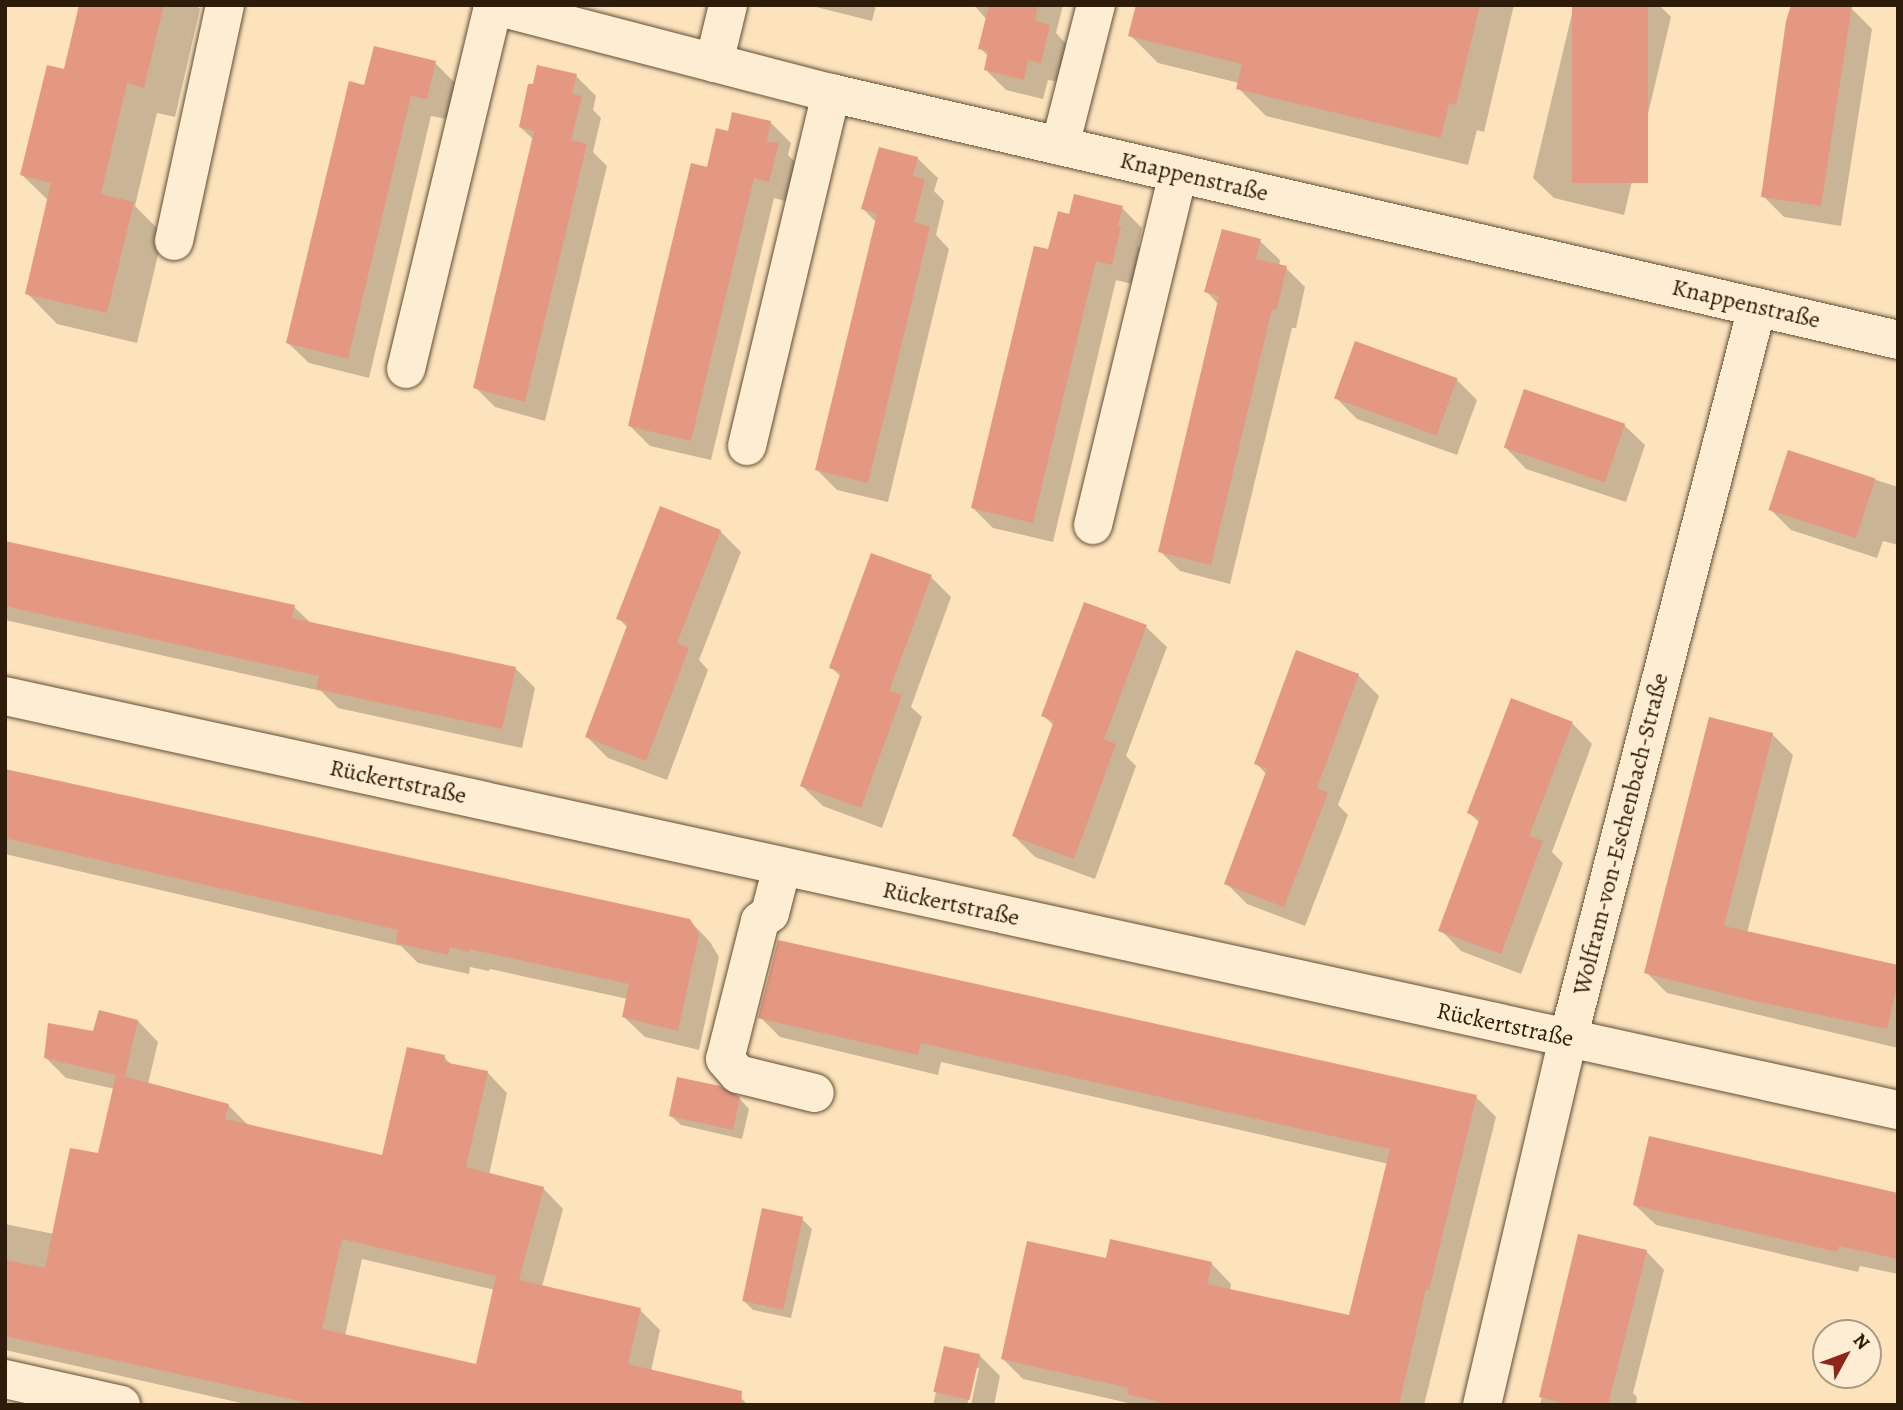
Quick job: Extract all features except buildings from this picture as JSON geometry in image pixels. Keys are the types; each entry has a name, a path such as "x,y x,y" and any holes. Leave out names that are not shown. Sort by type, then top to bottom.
{"street":[{"path":"174,241 225,5"},
{"path":"406,369 492,5"},
{"name":"Knappenstraße","path":"492,5 831,93 1898,340"},
{"path":"714,63 728,5"},
{"path":"1060,146 1096,5"},
{"path":"747,446 831,93"},
{"path":"1093,525 1178,173"},
{"name":"Wolfram-von-Eschenbach-Straße","path":"1482,1405 1568,1039 1757,307"},
{"name":"Rückertstraße","path":"5,696 1898,1110"},
{"path":"782,867 770,913 760,921 725,1059 738,1074 815,1093"},
{"path":"5,1379 121,1405"}]}
